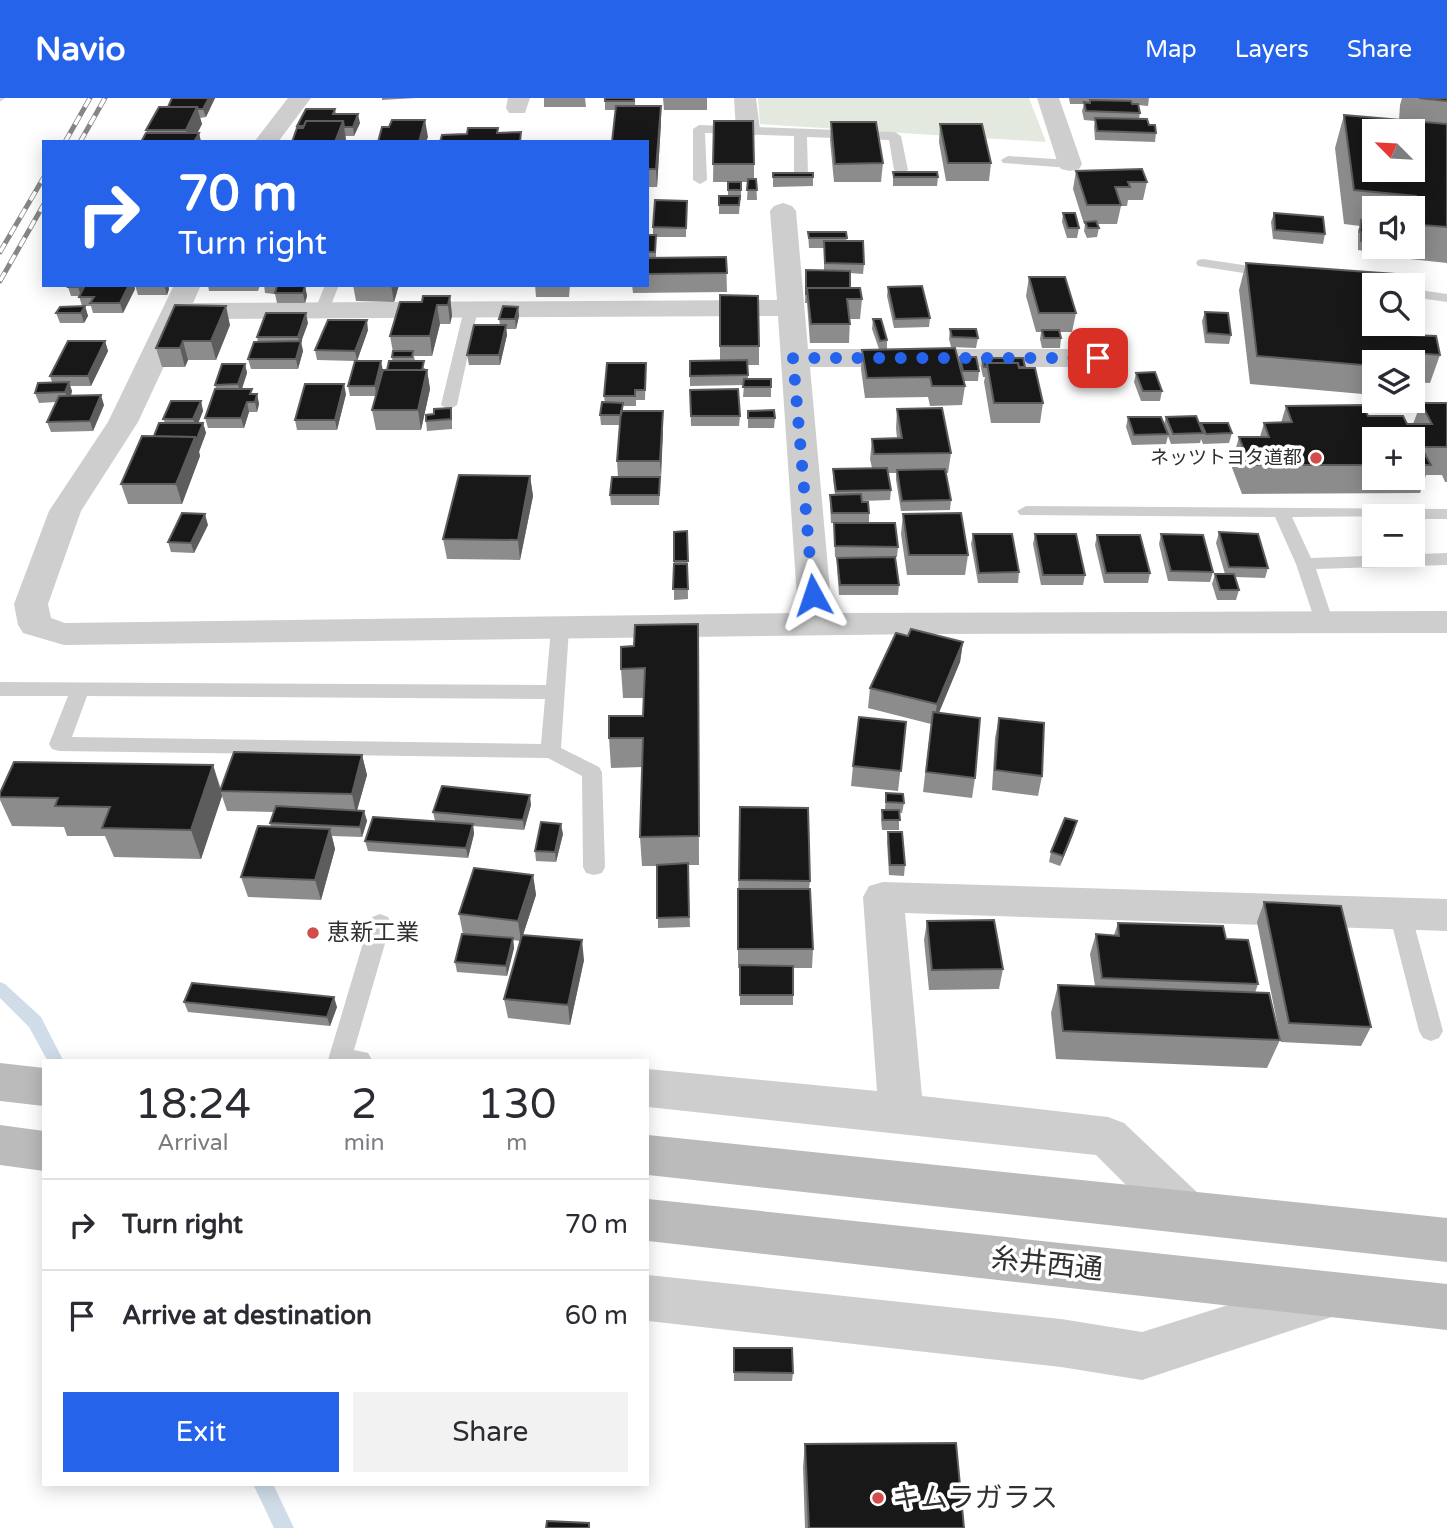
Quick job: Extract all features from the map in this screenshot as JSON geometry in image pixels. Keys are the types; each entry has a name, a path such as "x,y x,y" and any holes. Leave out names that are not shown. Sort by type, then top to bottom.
{"street":[{"path":"268,140 300,98"},
{"path":"746,98 748,130"},
{"path":"1048,98 1070,164"},
{"path":"783,211 816,622"},
{"path":"789,308 471,309 327,298 183,298 123,422 65,511 31,604 35,625 64,634 560,629 816,622 1447,622"},
{"path":"793,358 1098,358"},
{"path":"901,1113 883,897 1447,915"},
{"path":"0,1082 42,1087"},
{"path":"649,1088 901,1113 1108,1138 1185,1212"},
{"path":"0,1145 42,1151"},
{"path":"649,1155 1447,1240"},
{"name":"糸井西通","path":"649,1220 1447,1307"},
{"path":"649,1298 1061,1343 1142,1356 1335,1295"}],"lane":[{"path":"700,180 699,129 895,136 901,170"},
{"path":"800,132 801,175"},
{"path":"1008,160 1070,164"},
{"path":"1203,263 1282,274"},
{"path":"1425,295 1447,298"},
{"path":"449,405 471,309"},
{"path":"1026,511 1447,514"},
{"path":"1281,512 1305,564 1324,621"},
{"path":"1305,564 1447,559"},
{"path":"551,751 560,629"},
{"path":"0,689 555,692"},
{"path":"80,689 59,744 551,751 592,772 594,867"},
{"path":"1400,913 1431,1031"},
{"path":"339,1059 380,923"}],"shaded area":[{"path":"758,98 1029,98 1046,142 760,124"}],"building":[{"path":"172,98 209,98 203,109 198,109 168,107"},
{"path":"605,98 634,98 634,101 605,101"},
{"path":"1419,98 1447,98 1447,101"},
{"path":"1090,100 1131,101 1132,104 1138,104 1140,113 1086,111 1084,102 1090,103"},
{"path":"616,106 661,106 656,169 649,169 649,140 612,140"},
{"path":"159,107 197,107 186,130 146,130"},
{"path":"306,109 335,109 333,114 358,114 353,127 344,127 343,121 306,121 304,126 297,126"},
{"path":"1344,115 1390,119 1362,119 1362,182 1425,182 1425,122 1447,124 1447,227 1425,225 1425,196 1354,190"},
{"path":"1095,118 1147,119 1149,125 1155,125 1156,133 1097,131"},
{"path":"392,120 425,120 420,140 379,140 382,127 389,127"},
{"path":"306,121 343,121 336,140 293,140 297,128 303,128"},
{"path":"714,121 753,121 754,164 713,164"},
{"path":"831,122 876,122 883,163 835,164"},
{"path":"940,124 982,124 991,163 948,163"},
{"path":"468,128 498,128 497,133 521,132 520,140 441,140 442,135 467,134"},
{"path":"146,133 199,133 195,140 142,140"},
{"path":"1142,169 1147,182 1128,182 1130,187 1115,187 1121,205 1087,205 1076,171"},
{"path":"893,172 937,172 938,177 894,177"},
{"path":"773,173 813,173 813,177 773,177"},
{"path":"748,179 756,179 757,190 747,190"},
{"path":"728,182 741,182 741,190 728,190"},
{"path":"719,196 740,196 739,205 719,205"},
{"path":"655,200 687,201 686,228 653,227"},
{"path":"1063,213 1075,213 1079,228 1068,228"},
{"path":"1274,213 1323,217 1325,234 1275,230"},
{"path":"1096,221 1099,228 1088,228 1085,222"},
{"path":"808,232 846,232 847,238 809,238"},
{"path":"649,235 656,235 655,252 649,252"},
{"path":"824,241 863,241 864,264 825,263"},
{"path":"726,257 727,273 649,274 649,258"},
{"path":"1246,263 1381,273 1362,273 1362,336 1436,336 1440,355 1425,354 1425,350 1362,350 1362,365 1257,356"},
{"path":"806,270 850,271 850,288 807,288 806,294"},
{"path":"1029,277 1065,277 1076,313 1039,313"},
{"path":"922,286 930,318 895,319 888,287"},
{"path":"84,287 128,287 120,303 90,303 94,297 79,297"},
{"path":"277,287 305,287 303,293 275,293"},
{"path":"807,288 860,288 862,299 847,299 850,324 811,324"},
{"path":"720,295 758,296 759,346 720,346"},
{"path":"423,296 450,296 448,305 437,305 430,336 390,336 400,302 422,302"},
{"path":"175,305 226,306 211,341 183,341 180,348 156,348"},
{"path":"85,306 81,313 56,313 60,307"},
{"path":"503,306 518,307 515,319 499,319"},
{"path":"1205,312 1228,313 1231,335 1207,333"},
{"path":"266,313 306,313 298,337 257,337"},
{"path":"873,319 881,319 887,340 880,341"},
{"path":"328,320 367,320 355,351 315,350"},
{"path":"474,325 506,325 499,355 467,355"},
{"path":"950,329 976,329 978,338 952,337"},
{"path":"1042,330 1059,330 1061,338 1044,338"},
{"path":"68,341 105,341 88,376 50,376"},
{"path":"301,341 296,359 248,359 254,342"},
{"path":"955,348 965,386 932,386 930,377 867,378 862,350"},
{"path":"393,351 413,351 412,357 392,357"},
{"path":"1111,355 1123,355 1124,361 1112,361"},
{"path":"960,357 976,357 979,371 963,371"},
{"path":"982,358 1023,358 1025,367 1019,367 1018,363 987,363 984,367"},
{"path":"747,360 748,375 690,376 690,361"},
{"path":"355,361 381,361 375,386 348,386"},
{"path":"389,361 424,361 422,370 387,370"},
{"path":"607,363 646,363 645,390 635,390 635,396 604,396"},
{"path":"987,363 1018,363 1019,368 1035,368 1043,403 994,403"},
{"path":"222,364 245,364 238,384 215,385"},
{"path":"383,370 427,370 418,410 372,410"},
{"path":"1155,372 1162,391 1143,391 1136,373"},
{"path":"744,379 771,379 771,387 743,387"},
{"path":"69,382 65,392 35,393 38,383"},
{"path":"305,384 344,384 335,420 295,420"},
{"path":"215,389 252,389 250,394 257,394 255,402 247,402 241,418 205,418"},
{"path":"738,389 740,416 691,416 690,390"},
{"path":"101,395 90,421 47,422 59,396"},
{"path":"171,401 201,401 193,419 163,419"},
{"path":"602,402 623,403 621,415 600,415"},
{"path":"1425,403 1447,403 1447,447 1425,447 1425,427 1362,427 1362,465 1250,465 1239,437 1269,437 1264,423 1292,422 1286,406 1362,405 1362,413 1368,416 1403,416 1407,424 1432,424 1425,411"},
{"path":"451,408 451,419 426,421 426,415 434,414 434,409"},
{"path":"942,408 951,453 874,454 872,439 902,438 897,409"},
{"path":"774,410 775,418 748,418 748,411"},
{"path":"621,411 663,411 660,461 617,461"},
{"path":"1196,416 1203,433 1173,434 1166,417"},
{"path":"1128,417 1161,417 1168,434 1134,435"},
{"path":"159,423 203,423 196,441 195,437 154,436"},
{"path":"1201,423 1228,423 1232,433 1206,434"},
{"path":"142,436 195,437 176,484 121,484"},
{"path":"1425,454 1431,465 1425,465"},
{"path":"887,468 891,490 836,491 833,469"},
{"path":"945,469 951,500 902,501 897,470"},
{"path":"459,475 530,476 518,540 443,539"},
{"path":"612,477 660,477 659,495 610,495"},
{"path":"861,494 862,502 868,502 869,513 832,513 830,495"},
{"path":"182,513 205,514 191,543 168,542"},
{"path":"961,513 968,555 909,555 903,514"},
{"path":"834,523 895,523 898,547 835,546"},
{"path":"687,531 688,561 674,561 674,532"},
{"path":"1219,532 1258,534 1268,568 1229,567"},
{"path":"973,534 1012,534 1019,572 979,573"},
{"path":"1035,534 1076,534 1085,575 1043,575"},
{"path":"1161,534 1203,535 1213,572 1171,571"},
{"path":"1097,535 1140,535 1150,573 1106,573"},
{"path":"895,557 899,585 840,585 837,558"},
{"path":"674,564 687,564 688,589 673,589"},
{"path":"1215,574 1234,574 1239,590 1220,590"},
{"path":"698,624 699,836 640,837 643,738 609,738 609,716 643,716 645,668 621,669 621,647 634,646 635,625"},
{"path":"911,629 963,642 937,704 870,688 896,633 908,636"},
{"path":"933,712 980,718 975,778 926,772"},
{"path":"859,717 906,722 901,771 853,766"},
{"path":"999,718 1044,723 1042,776 995,770"},
{"path":"234,752 362,755 352,794 220,791"},
{"path":"14,762 213,765 191,830 102,828 110,807 55,806 58,798 0,797"},
{"path":"442,786 530,795 523,820 433,812"},
{"path":"886,793 903,794 904,803 886,802"},
{"path":"276,806 364,811 360,827 270,823"},
{"path":"740,807 808,808 810,881 739,880"},
{"path":"882,810 899,810 900,820 883,820"},
{"path":"373,817 473,824 466,848 365,841"},
{"path":"1065,818 1077,821 1063,856 1051,852"},
{"path":"541,822 561,824 555,852 535,851"},
{"path":"258,826 330,829 315,880 241,877"},
{"path":"888,832 902,832 905,865 890,865"},
{"path":"688,863 689,917 657,918 657,865"},
{"path":"474,868 533,875 518,921 459,914"},
{"path":"738,889 810,889 813,949 738,949"},
{"path":"1264,902 1341,906 1371,1027 1289,1023"},
{"path":"994,920 1003,969 932,970 927,921"},
{"path":"1118,923 1223,926 1226,939 1248,940 1258,984 1102,978 1096,934 1119,936"},
{"path":"462,934 513,938 506,966 455,962"},
{"path":"522,935 582,940 568,1005 504,999"},
{"path":"740,965 793,966 793,995 740,995"},
{"path":"192,983 334,997 327,1017 184,1002"},
{"path":"1058,985 1269,993 1280,1040 1063,1031"},
{"path":"734,1348 792,1348 793,1373 734,1372"},
{"name":"キムラガラス","path":"956,1443 964,1528 809,1528 805,1444"},
{"path":"547,1521 589,1523 589,1528 546,1528"}],"waterway":[{"path":"0,988 35,1022 54,1059"},
{"path":"264,1486 284,1528"}],"railway":[{"path":"66,140 90,98"},
{"path":"81,140 105,98"},
{"path":"0,252 42,180"},
{"path":"0,281 42,208"}],"place":[{"name":"ネッツトヨタ道都","path":"1316,458"},
{"name":"恵新工業","path":"313,933"},
{"name":"キムラガラス","path":"878,1498"}],"route":[{"path":"813,595 793,358 1098,358"}]}
